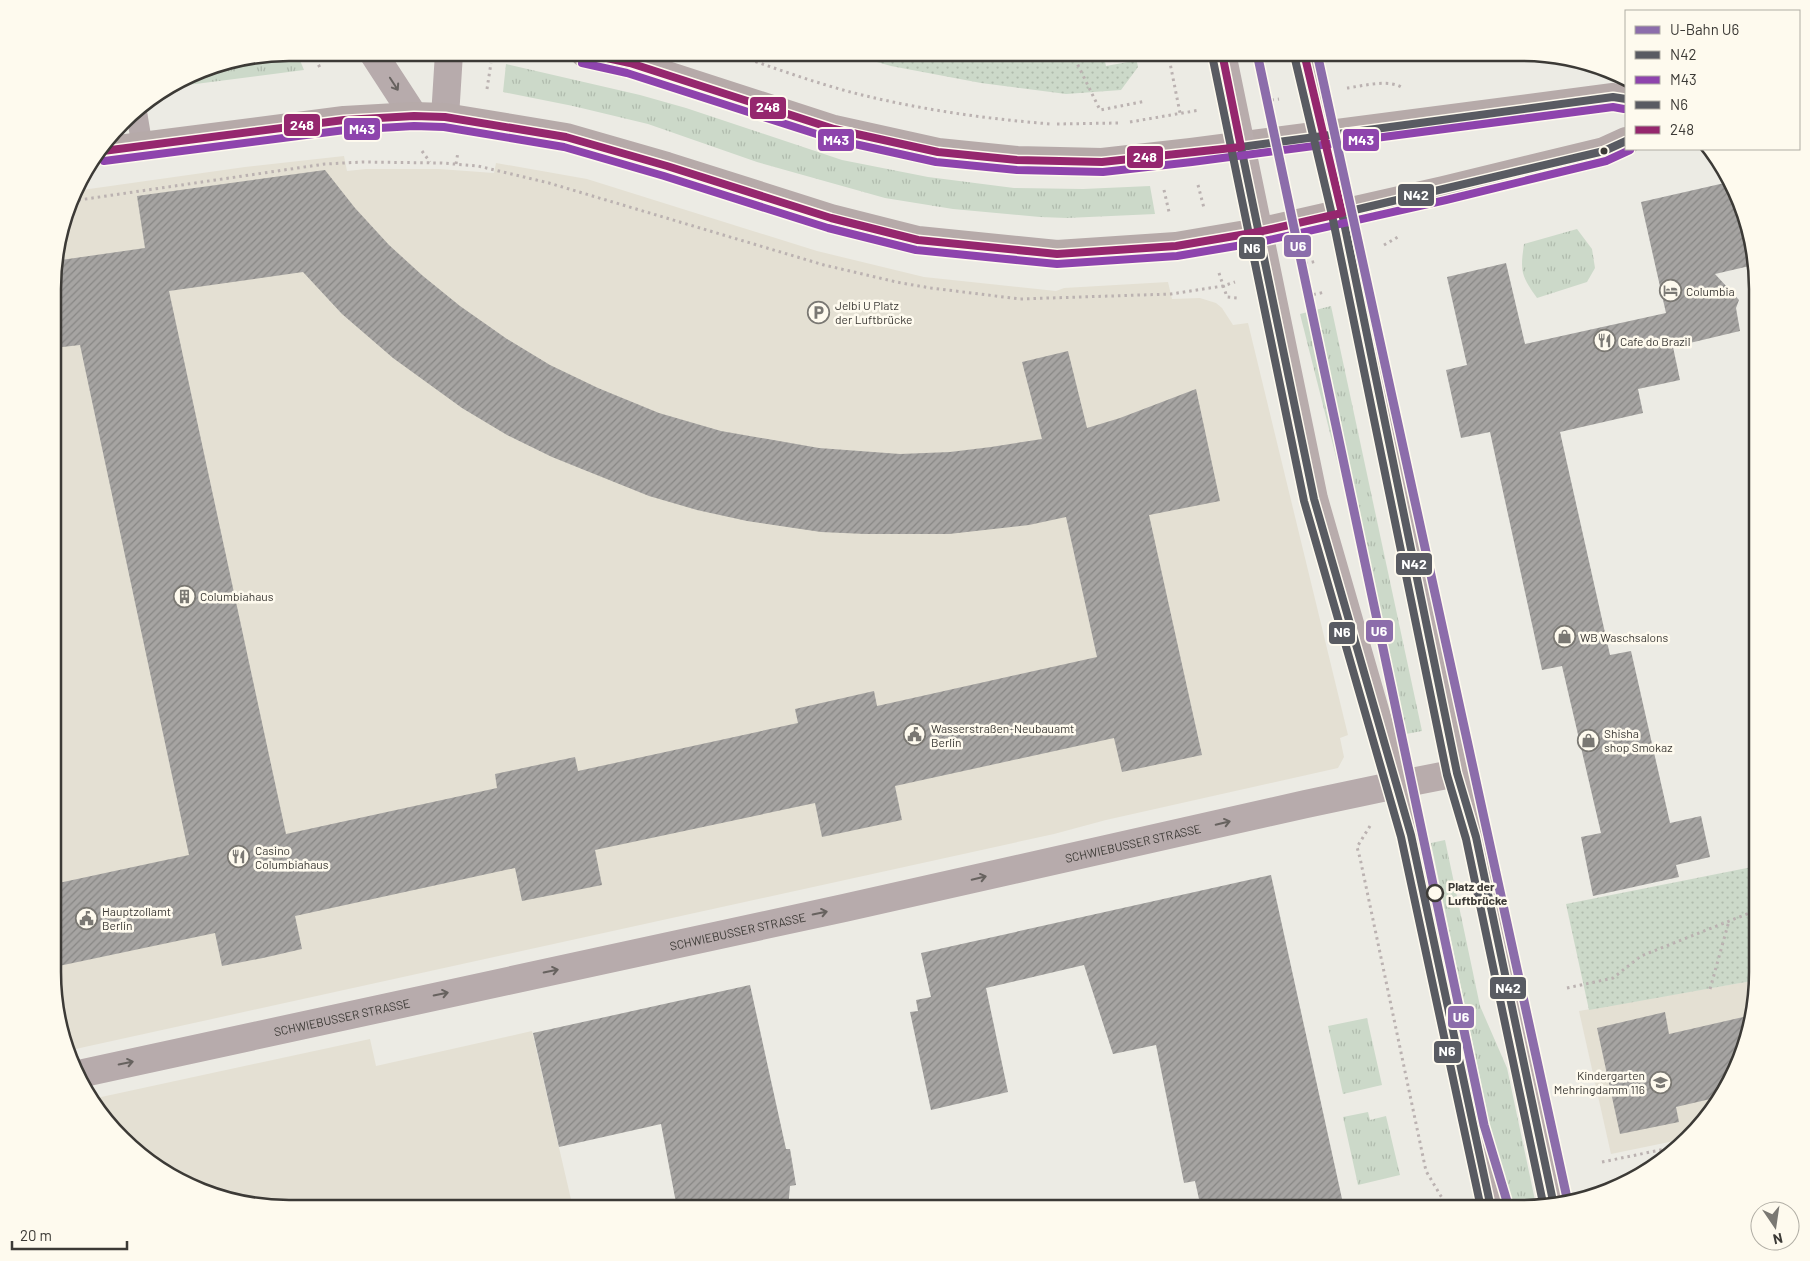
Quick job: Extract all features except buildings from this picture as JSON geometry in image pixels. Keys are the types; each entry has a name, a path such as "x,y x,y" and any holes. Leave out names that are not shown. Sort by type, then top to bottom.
{"main road":[{"path":"621,61 834,129 938,152 1017,160 1102,162 1241,147 1613,97 1625,99"},
{"path":"1224,61 1314,499 1411,835 1489,1200"},
{"path":"1306,61 1342,213 1457,773 1476,837 1552,1198"},
{"path":"108,150 344,120 414,116 445,117 566,137 667,166 831,218 918,240 1057,254 1176,246 1258,232 1604,151 1625,141"},
{"path":"1396,785 1457,773"}],"street":[{"path":"379,61 414,116"},
{"path":"445,117 448,61"},
{"name":"SCHWIEBUSSER STRASSE","path":"85,1073 844,908 1396,785"}],"lane":[{"path":"138,119 142,145"}],"path":[{"path":"317,61 321,70"},
{"path":"753,61 861,95 940,111 1000,120 1051,124 1129,122"},
{"path":"1076,61 1100,110 1146,101"},
{"path":"1170,61 1180,113 1222,286 1227,297 1274,303"},
{"path":"487,90 491,63"},
{"path":"80,200 325,164 442,162 478,166"},
{"path":"1163,184 1169,212"},
{"path":"1304,297 1331,290"},
{"path":"1396,785 1357,847 1426,1171 1443,1200"},
{"path":"1567,988 1613,978 1642,956 1749,913"},
{"path":"1710,989 1729,921"},
{"path":"1602,1162 1664,1149"}],"shaded area":[{"path":"344,156 347,171 366,169 439,169 494,173 496,163 587,179 817,251 924,277 1056,291 1064,288 1168,282 1172,299 1200,298 1216,303 1222,308 1233,325 1248,323 1348,735 1340,738 1344,757 1338,768 1106,820 1054,834 75,1049 63,1002 61,972 61,289 63,259 73,216 84,190 245,167"},
{"name":"Kindergarten Mehringdamm 116","path":"1748,982 1747,1002 1737,1045 1725,1073 1702,1111 1673,1141 1611,1154 1579,1011"},
{"path":"532,1031 571,1200 289,1200 259,1198 230,1192 188,1176 150,1153 128,1133 108,1111 99,1097 370,1039 376,1066"}],"green space":[{"path":"300,61 304,70 188,85 216,73 259,63"},
{"path":"873,61 1105,61 1106,66 1137,61 1138,67 1121,90 1066,94 981,83"},
{"path":"506,64 640,95 686,108 842,160 928,177 1014,188 1083,189 1150,186 1155,214 1067,218 1040,217 953,209 885,198 757,162 648,124 503,92"},
{"path":"1577,229 1592,249 1595,268 1587,282 1537,298 1523,273 1524,244"},
{"path":"1331,306 1422,731 1406,734 1300,314"},
{"path":"1445,840 1480,1006 1507,1068 1535,1199 1505,1200 1431,843"},
{"path":"1749,868 1748,982 1589,1010 1566,904"},
{"path":"1367,1018 1382,1085 1343,1094 1328,1026"},
{"path":"1368,1112 1370,1120 1386,1116 1400,1175 1358,1185 1343,1117"}],"metro line":[{"name":"U6","path":"1259,61 1484,1125 1507,1200"},
{"name":"U6","path":"1319,61 1566,1195"}],"transit line":[{"name":"248","path":"621,61 834,129 938,152 1017,160 1102,162 1241,147 1224,61"},
{"name":"N6","path":"1213,61 1304,501 1401,837 1479,1200"},
{"name":"N6","path":"1295,61 1332,215 1447,775 1466,839 1542,1199"},
{"name":"248","path":"108,150 344,120 414,116 445,117 566,137 667,166 831,218 918,240 1057,254 1176,246 1258,232 1342,213 1306,61"},
{"name":"M43","path":"582,63 627,73 832,139 936,162 1017,170 1103,172 1613,107 1624,109"},
{"name":"N42","path":"1489,1200 1411,835 1314,499 1241,147 1613,97 1625,99"},
{"name":"M43","path":"104,161 345,130 414,126 444,127 564,147 664,176 828,228 916,250 1057,264 1177,256 1260,242 1446,200 1606,161 1630,150"},
{"name":"N42","path":"1552,1198 1476,837 1457,773 1342,213 1604,151 1625,141"}],"place":[{"name":"Columbia","path":"1670,291"},
{"name":"Jelbi U Platz der Luftbrücke","path":"819,312"},
{"name":"Cafe do Brazil","path":"1604,341"},
{"name":"Columbiahaus","path":"184,596"},
{"name":"WB Waschsalons","path":"1564,637"},
{"name":"Wasserstraßen-Neubauamt Berlin","path":"915,735"},
{"name":"Shisha shop Smokaz","path":"1588,740"},
{"name":"Casino Columbiahaus","path":"239,857"},
{"name":"Platz der Luftbrücke","path":"1435,893"},
{"name":"Hauptzollamt Berlin","path":"86,918"},
{"name":"Kindergarten Mehringdamm 116","path":"1661,1082"}]}
